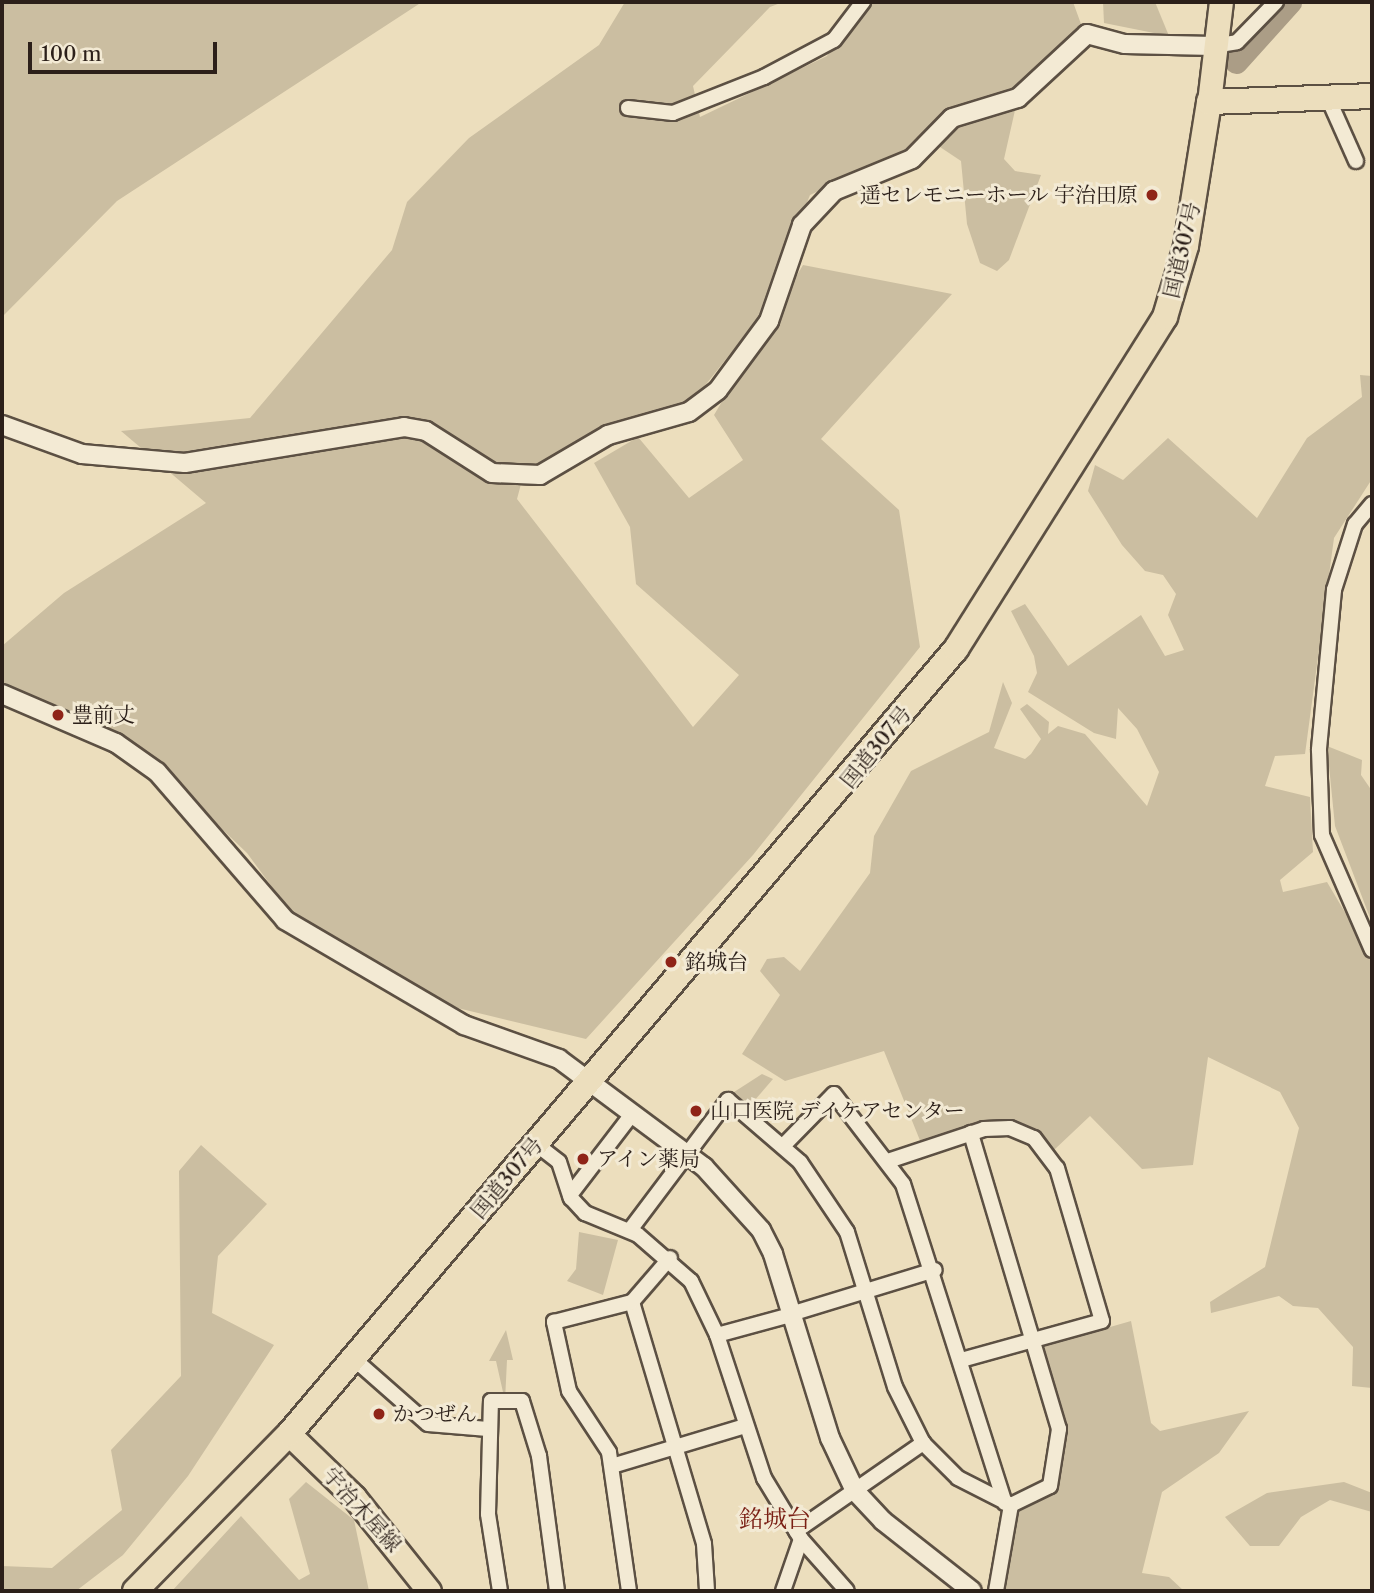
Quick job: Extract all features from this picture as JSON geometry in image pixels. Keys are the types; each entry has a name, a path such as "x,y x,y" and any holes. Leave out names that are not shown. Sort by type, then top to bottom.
{"highway":[{"path":"1209,102 1372,96"},
{"name":"国道307号","path":"135,1591 289,1434 956,649 1077,463 1175,289 1209,102"},
{"name":"国道307号","path":"150,1591 281,1453 289,1434"}],"main road":[{"path":"1209,102 1213,46 1221,2"},
{"name":"宇治木屋線","path":"289,1434 354,1497 429,1591"}],"street":[{"path":"628,108 673,113 764,77 834,40 863,2"},
{"path":"2,425 82,454 185,463 404,428 426,431 492,473 540,475 608,435 689,412 718,390 769,321 802,225 834,191 912,159 952,118 1018,98 1087,34 1125,44 1213,46 1237,41 1276,2"},
{"path":"1328,98 1356,161"},
{"path":"1372,504 1355,524 1334,590 1319,750 1322,835 1372,950"},
{"path":"2,694 116,743 157,772 285,920 453,1019 559,1059 591,1080 687,1154 761,1230 794,1314 830,1438 855,1491 883,1521 971,1591"},
{"path":"784,1145 834,1094 888,1161 935,1270 1008,1504 996,1591"},
{"path":"629,1230 728,1100 784,1145 827,1198 868,1291 895,1387 923,1443 958,1478 1008,1504"},
{"path":"570,1195 634,1112"},
{"path":"888,1161 971,1133 1010,1128 1044,1147 1057,1168 1102,1321 961,1360"},
{"path":"971,1133 1059,1429 1050,1486 1008,1504"},
{"path":"536,1144 559,1162 570,1195 585,1213 629,1230 670,1258 704,1301 764,1478 798,1535 847,1591"},
{"path":"629,1591 612,1466 598,1429 569,1391 554,1322 632,1302 670,1258"},
{"path":"717,1335 935,1270"},
{"path":"632,1302 704,1544 707,1591"},
{"path":"354,1359 428,1424 488,1429"},
{"path":"500,1591 488,1514 488,1403 522,1401 539,1456 562,1590 557,1591"},
{"path":"612,1466 745,1426"},
{"path":"783,1591 798,1535 923,1443"}],"shaded area":[{"path":"2,2 422,2 117,201 2,317"},
{"path":"625,2 783,2 770,7 693,86 700,117 827,56 857,2 1073,2 1081,24 1020,88 1004,159 1015,171 1041,175 1009,260 997,271 980,263 967,224 961,161 922,135 907,149 810,195 764,311 696,397 525,469 517,499 693,727 739,675 636,584 630,527 594,463 638,437 689,498 743,460 714,415 803,265 952,294 821,439 899,510 920,647 753,855 586,1039 445,1005 289,910 247,853 134,745 2,687 2,646 64,593 206,503 121,431 250,418 392,250 407,202 469,138 599,45"},
{"path":"1103,2 1155,2 1169,36 1104,23"},
{"path":"1360,375 1372,376 1372,479 1334,538 1305,754 1275,756 1265,786 1310,797 1313,852 1280,880 1283,892 1327,882 1372,958 1372,1388 1352,1386 1353,1347 1318,1308 1293,1306 1279,1296 1211,1313 1210,1302 1265,1267 1299,1128 1280,1092 1208,1057 1193,1165 1142,1169 1090,1116 1054,1150 1025,1127 921,1143 884,1051 785,1081 742,1054 780,995 760,971 767,959 784,957 800,971 870,873 874,836 911,771 989,732 1003,682 1012,703 994,748 1025,759 1031,754 1041,739 1020,709 1027,704 1049,722 1048,734 1058,726 1085,734 1147,806 1159,772 1137,729 1118,708 1116,739 1094,733 1028,692 1037,673 1034,656 1011,611 1025,604 1068,666 1141,615 1165,656 1184,650 1168,615 1176,594 1163,575 1145,571 1122,545 1088,491 1095,465 1123,480 1168,438 1257,518 1307,438 1362,397"},
{"path":"1327,746 1362,760 1361,775 1372,791 1372,923 1335,826"},
{"path":"762,1074 773,1079 748,1108 731,1094"},
{"path":"201,1145 267,1204 218,1256 212,1313 274,1345 188,1476 123,1555 76,1591 2,1591 2,1566 52,1568 122,1510 111,1450 181,1376 179,1171"},
{"path":"579,1232 618,1240 603,1295 567,1281 576,1269"},
{"path":"1131,1321 1151,1423 1160,1431 1249,1411 1219,1453 1162,1492 1142,1573 1169,1577 1184,1591 1004,1591 1019,1509 1055,1492 1065,1427 1044,1346"},
{"path":"506,1330 513,1360 507,1360 505,1401 496,1361 489,1361"},
{"path":"306,1482 354,1520 369,1591 172,1591 241,1516 299,1580 310,1574 289,1499"},
{"path":"1344,1482 1372,1493 1372,1512 1330,1500 1301,1517 1279,1546 1250,1546 1225,1517 1267,1493"}],"waterway":[{"path":"1236,62 1290,2"}],"place":[{"name":"遥セレモニーホール 宇治田原","path":"1152,195"},
{"name":"豊前丈","path":"58,715"},
{"name":"銘城台","path":"671,962"},
{"name":"山口医院 デイケアセンター","path":"696,1111"},
{"name":"アイン薬局","path":"583,1159"},
{"name":"かつぜん","path":"379,1414"}],"district":[{"name":"銘城台","path":"775,1519"}]}
